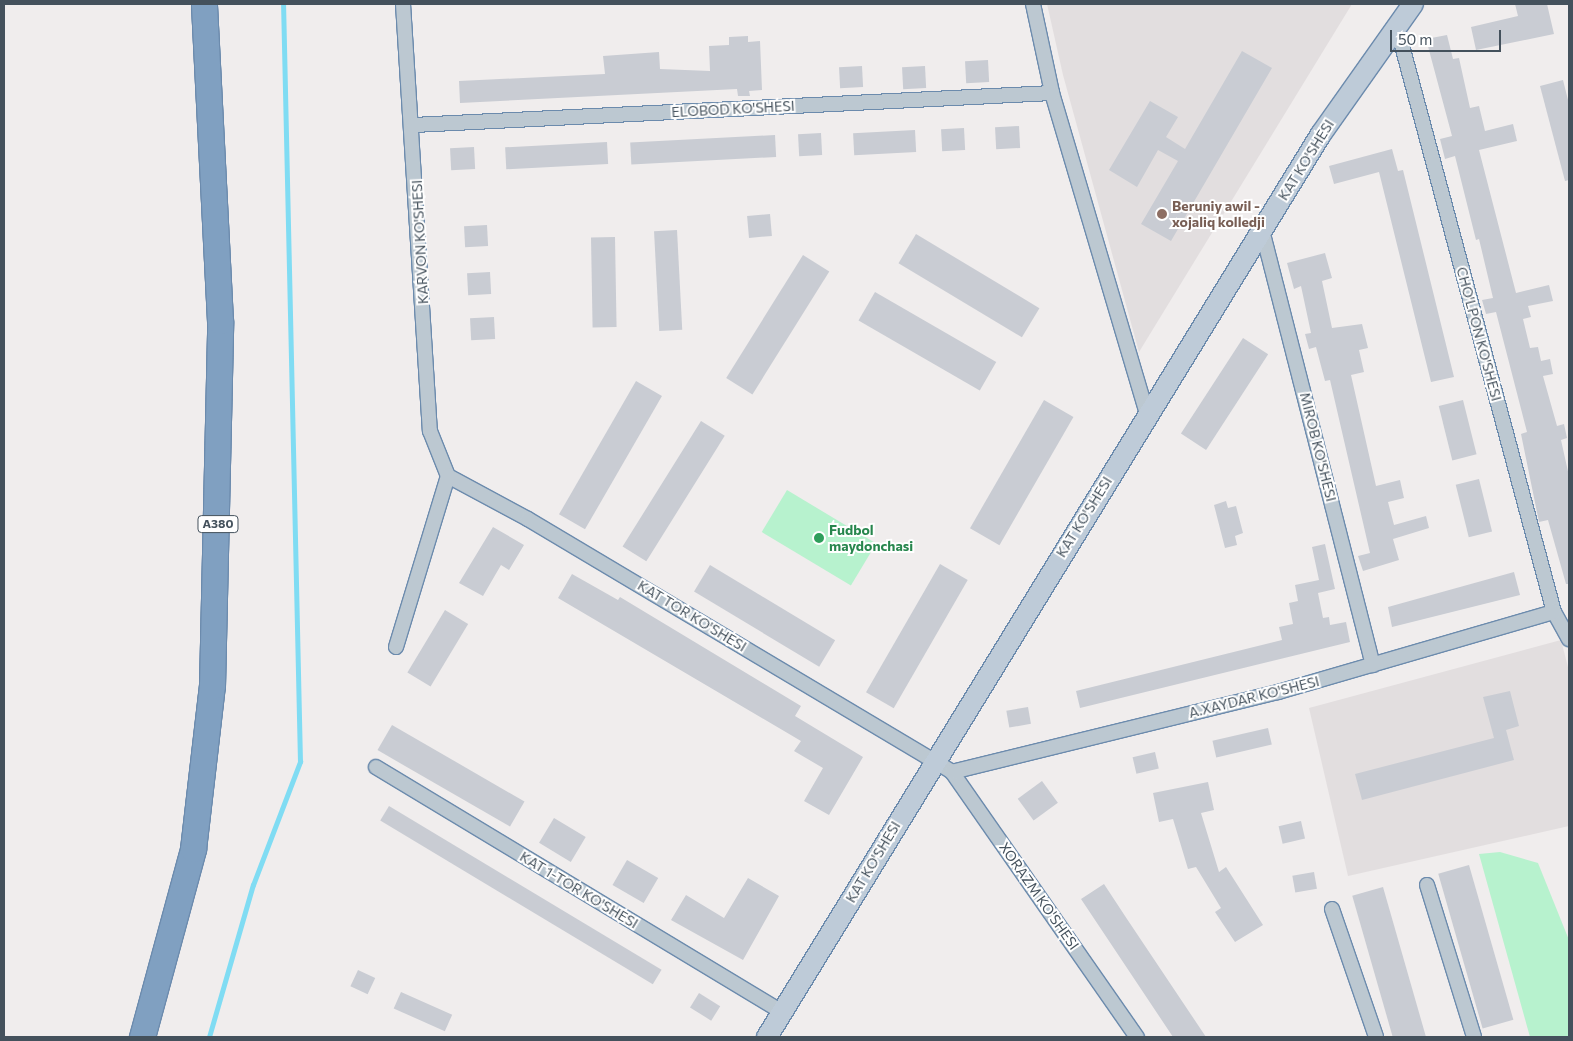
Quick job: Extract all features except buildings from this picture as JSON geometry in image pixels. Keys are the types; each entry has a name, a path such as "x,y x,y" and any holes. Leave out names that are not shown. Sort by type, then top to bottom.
{"highway":[{"name":"A380","path":"142,1037 193,849 212,686 220,321 204,4"}],"street":[{"name":"KARVON KO'SHESI","path":"403,4 414,125 430,431 448,476"},
{"path":"1033,4 1052,93 1147,414"},
{"name":"KAT KO'SHESI","path":"767,1037 934,761 1321,134 1413,4"},
{"name":"CHO'LPON KO'SHESI","path":"1397,27 1554,612 1569,639"},
{"name":"ELOBOD KO'SHESI","path":"414,125 1052,93"},
{"name":"MIROB KO'SHESI","path":"1262,230 1374,665"},
{"path":"396,647 448,476"},
{"name":"KAT TOR KO'SHESI","path":"448,476 528,518 934,761"},
{"name":"A.XAYDAR KO'SHESI","path":"952,772 1374,665 1554,612"},
{"name":"XORAZM KO'SHESI","path":"934,761 952,772 1138,1037"},
{"name":"KAT 1-TOR KO'SHESI","path":"376,767 782,1012"},
{"path":"1427,885 1474,1037"},
{"path":"1332,909 1376,1037"}],"shaded area":[{"name":"Beruniy awil - xojaliq kolledji","path":"1047,4 1352,4 1139,352 1063,75"},
{"path":"1561,640 1569,671 1569,826 1348,876 1309,708"}],"green space":[{"name":"Fudbol maydonchasi","path":"787,490 876,544 851,586 762,532"},
{"path":"1500,852 1538,863 1569,940 1569,1037 1530,1037 1479,854"}],"waterway":[{"path":"209,1037 253,885 300,762 283,4"}],"place":[{"name":"Beruniy awil - xojaliq kolledji","path":"1162,214"},
{"name":"Fudbol maydonchasi","path":"819,538"}]}
